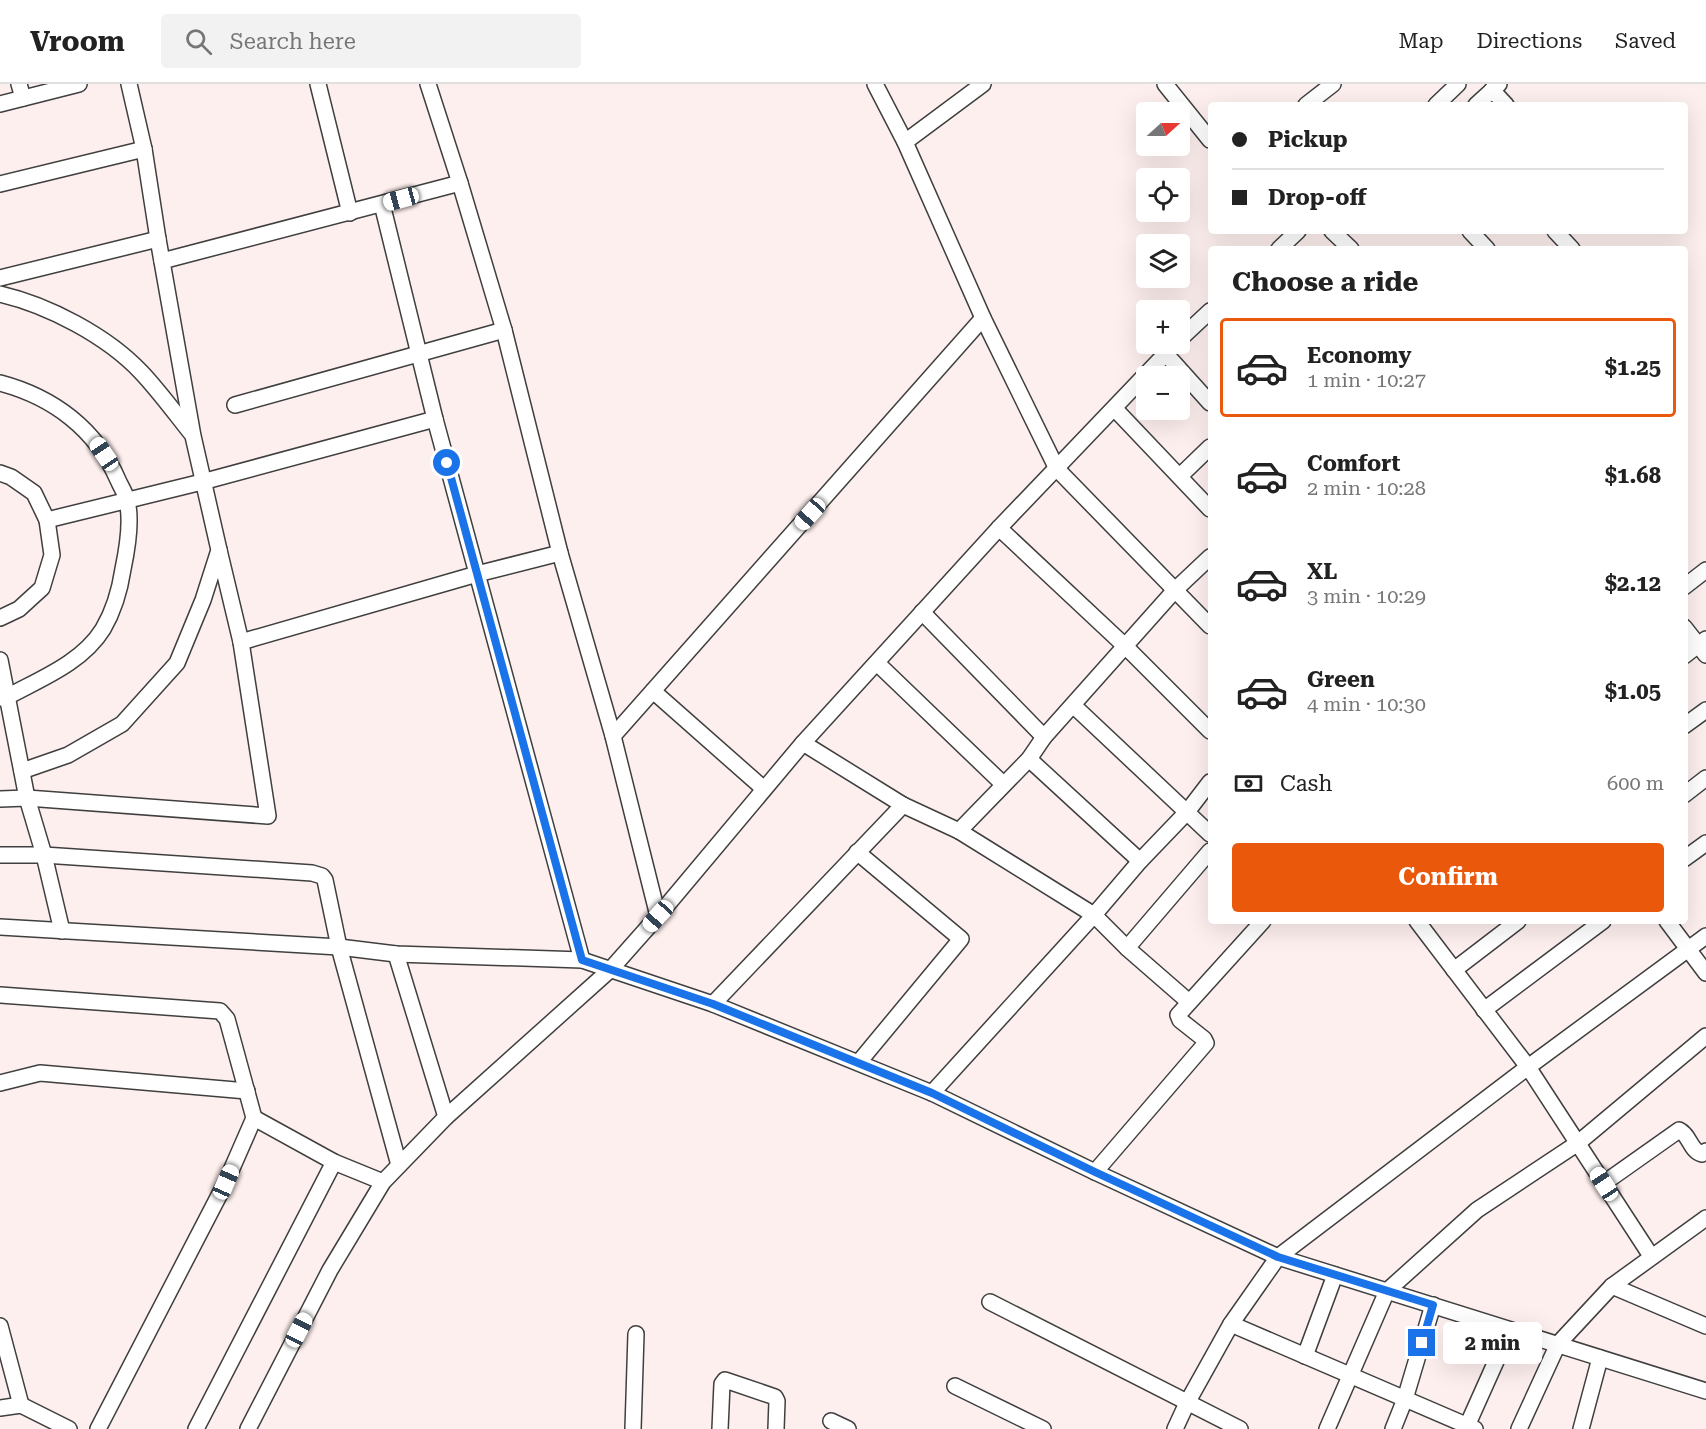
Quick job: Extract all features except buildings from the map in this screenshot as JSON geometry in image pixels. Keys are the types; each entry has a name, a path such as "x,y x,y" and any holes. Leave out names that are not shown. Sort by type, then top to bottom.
{"street":[{"path":"0,104 21,91 79,84"},
{"path":"0,799 27,798 268,816 241,642 202,482 144,149 129,84"},
{"path":"318,84 350,213"},
{"path":"428,84 504,330 560,553 613,736 658,916"},
{"path":"875,84 905,142 983,318 1057,469 1208,624"},
{"path":"905,142 983,84"},
{"path":"1165,84 1208,138"},
{"path":"1439,102 1458,84"},
{"path":"1309,102 1323,87"},
{"path":"1479,102 1495,87 1504,102"},
{"path":"0,184 144,149"},
{"path":"162,261 460,183"},
{"path":"382,204 435,419 582,960"},
{"path":"1281,246 1294,234"},
{"path":"1335,234 1348,246"},
{"path":"1473,234 1484,246"},
{"path":"1558,234 1569,246"},
{"path":"0,278 158,239"},
{"path":"0,294 52,312 105,341 141,371 193,436"},
{"path":"1190,330 1208,313"},
{"path":"613,736 983,318"},
{"path":"235,405 504,330"},
{"path":"248,1429 330,1270 383,1182 446,1117 611,969 803,743 999,528 1115,409 1165,354"},
{"path":"1174,354 1208,400"},
{"path":"0,383 22,389 50,402 72,417 97,442 127,501 128,549 120,586 103,629 87,648 62,668 4,698"},
{"path":"1115,409 1208,507"},
{"path":"47,520 202,482 435,419"},
{"path":"1180,476 1208,449"},
{"path":"0,473 11,477 34,493 47,520 52,555 42,588 19,609 0,618"},
{"path":"999,528 1125,646 1208,729"},
{"path":"22,771 68,755 122,724 177,663 203,600 219,550"},
{"path":"241,642 477,574 560,553"},
{"path":"959,831 1029,759 1044,737 1125,646 1208,559"},
{"path":"1688,583 1706,570"},
{"path":"922,612 1044,737"},
{"path":"1688,631 1703,646 1688,654"},
{"path":"0,660 4,698 27,798 44,855 62,931"},
{"path":"877,663 1003,784"},
{"path":"653,691 764,789"},
{"path":"1074,706 1208,832"},
{"path":"1688,723 1706,710"},
{"path":"803,743 903,805 959,831 1094,915 1127,948 1189,1002"},
{"path":"1029,759 1140,861"},
{"path":"1688,792 1706,778"},
{"path":"932,1093 1094,915 1208,784"},
{"path":"713,1004 903,805"},
{"path":"1688,856 1706,843"},
{"path":"857,852 961,939 859,1062"},
{"path":"1127,948 1208,853"},
{"path":"0,855 44,855 317,873 324,880 339,947 399,1165"},
{"path":"1095,1172 1206,1043 1178,1018 1179,1012 1260,924"},
{"path":"1423,924 1454,970 1528,1067 1651,1256"},
{"path":"1454,970 1514,924"},
{"path":"1484,1010 1599,924"},
{"path":"1669,924 1706,973"},
{"path":"0,927 339,947 396,954 582,960 713,1004 932,1093 1278,1257 1706,1391"},
{"path":"1175,1429 1187,1402 1231,1324 1278,1257 1528,1067 1706,936"},
{"path":"396,954 446,1117"},
{"path":"0,994 220,1011 227,1019 254,1118 226,1182 98,1429"},
{"path":"1327,1429 1387,1291 1477,1210 1578,1143 1706,1036"},
{"path":"0,1083 40,1073 247,1091"},
{"path":"254,1118 334,1162 383,1182"},
{"path":"1604,1184 1679,1130 1684,1131 1699,1154 1706,1151"},
{"path":"195,1429 334,1162"},
{"path":"1519,1429 1558,1344 1612,1286 1706,1218"},
{"path":"1305,1356 1335,1275"},
{"path":"1612,1286 1706,1326"},
{"path":"990,1302 1240,1429"},
{"path":"1393,1429 1405,1399 1433,1305"},
{"path":"1231,1324 1405,1399 1450,1424 1471,1427 1510,1330"},
{"path":"0,1326 21,1405"},
{"path":"633,1429 636,1334"},
{"path":"1581,1429 1600,1358"},
{"path":"720,1429 722,1384 725,1380 775,1397 777,1401 776,1429"},
{"path":"955,1386 1043,1429"},
{"path":"0,1408 21,1405 69,1429"},
{"path":"831,1421 848,1429"}],"route":[{"path":"447,463 582,960 713,1004 932,1093 1278,1257 1433,1305 1422,1343"}]}
